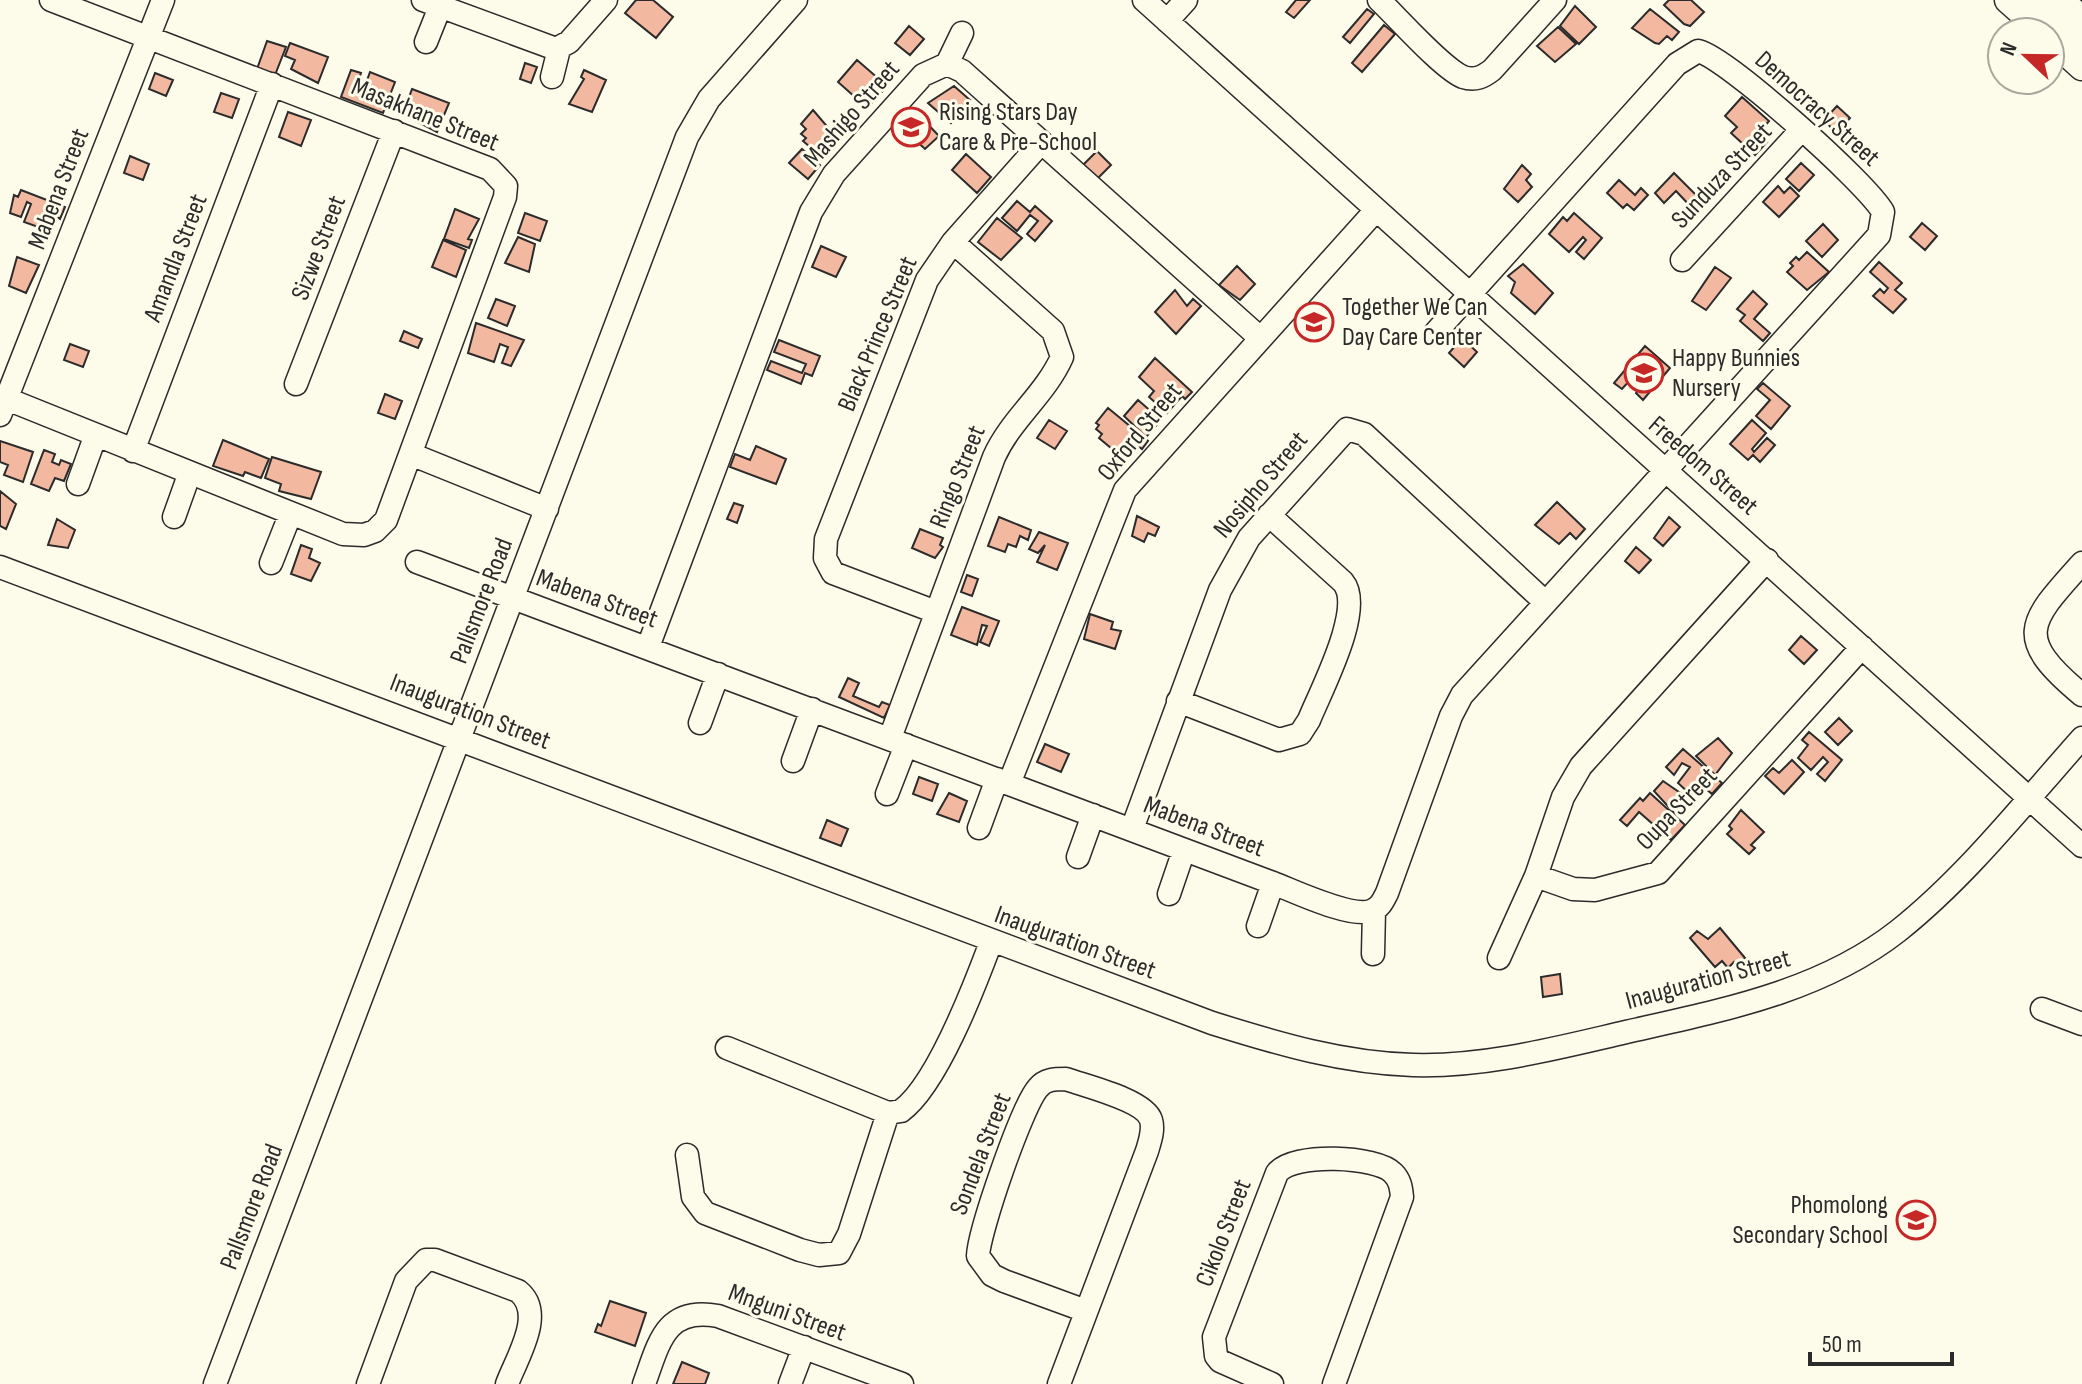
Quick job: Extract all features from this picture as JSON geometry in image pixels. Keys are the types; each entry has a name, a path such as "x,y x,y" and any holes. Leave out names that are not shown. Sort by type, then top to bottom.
{"main road":[{"path":"2008,0 2026,16"},
{"path":"2066,52 2082,67"}],"street":[{"name":"Masakhane Street","path":"51,0 490,169 506,186 505,197 413,455 386,520"},
{"name":"Mabena Street","path":"163,0 3,407 95,437 290,515 354,535 375,531 386,520"},
{"path":"552,77 559,49 606,0"},
{"name":"Pallsmore Road","path":"215,1384 687,137 709,99 796,0"},
{"name":"Freedom Street","path":"1144,0 2082,846"},
{"path":"1167,21 1186,0"},
{"path":"1379,0 1454,71 1473,79 1483,77 1492,70 1555,0"},
{"path":"2036,0 2082,41"},
{"path":"2062,0 2082,16"},
{"path":"426,42 432,3 559,49"},
{"path":"962,33 947,64 962,71 1259,337"},
{"name":"Democracy Street","path":"1470,292 1677,64 1698,51 1718,58 1802,129 1879,203 1884,219 1879,235 1665,471"},
{"name":"Mashigo Street","path":"648,647 811,212 834,174 923,75 947,64"},
{"name":"Amandla Street","path":"133,451 272,84"},
{"name":"Sunduza Street","path":"1682,260 1802,129"},
{"name":"Sizwe Street","path":"296,384 394,131"},
{"name":"Black Prince Street","path":"936,612 833,573 825,558 826,539 927,280 953,242 1040,144"},
{"name":"Oxford Street","path":"979,828 1003,782 1120,499 1138,472 1376,210"},
{"name":"Ringo Street","path":"887,794 898,742 936,612 1002,438 1054,373 1062,357 1053,331 953,242"},
{"path":"1435,333 1470,292"},
{"name":"Nosipho Street","path":"1132,829 1228,571 1269,515 1342,433 1356,429 1545,602"},
{"path":"78,484 95,437"},
{"path":"413,455 547,509"},
{"path":"1373,954 1374,910 1387,893 1457,704 1665,471"},
{"path":"174,517 189,475"},
{"path":"271,563 290,515"},
{"path":"1178,701 1279,740 1300,734 1309,720 1350,618 1351,595 1343,582 1269,515"},
{"path":"1499,958 1536,876 1563,797 1581,766 1767,560"},
{"name":"Mabena Street","path":"417,562 1347,910 1374,910"},
{"path":"2082,563 2042,607 2034,638 2037,650 2082,695"},
{"name":"Inauguration Street","path":"0,567 1212,1023 1303,1050 1346,1059 1415,1065 1501,1060 1731,1008 1827,974 1899,930 2082,738"},
{"name":"Oupa Street","path":"1536,876 1573,889 1595,890 1658,873 1862,647"},
{"path":"700,723 718,674"},
{"path":"793,761 812,709"},
{"path":"1078,857 1093,815"},
{"path":"1169,894 1184,850"},
{"path":"1258,926 1273,883"},
{"path":"727,1048 888,1113 910,1105 930,1077 976,982 991,942"},
{"path":"2042,1009 2082,1024"},
{"name":"Sondela Street","path":"1059,1384 1147,1151 1152,1122 1148,1113 1133,1103 1066,1079 1054,1079 1045,1081 1031,1098 986,1217 978,1256 992,1275 1086,1311"},
{"path":"687,1155 693,1197 705,1213 800,1250 833,1255 839,1253 849,1234 888,1113"},
{"name":"Cikolo Street","path":"1272,1384 1220,1361 1214,1347 1214,1337 1277,1173 1297,1160 1326,1158 1386,1168 1401,1184 1402,1197 1334,1384"},
{"path":"368,1384 406,1281 412,1271 426,1260 435,1260 526,1297 531,1315 507,1384"},
{"name":"Mnguni Street","path":"644,1384 662,1337 676,1320 685,1316 718,1316 902,1384"},
{"path":"790,1384 804,1347"}],"building":[{"path":"636,0 653,0 673,17 656,38 625,13"},
{"path":"1296,0 1310,0 1294,18 1286,12"},
{"path":"1669,0 1691,0 1704,12 1690,26 1684,24 1664,5"},
{"path":"1575,6 1596,27 1579,44 1560,26"},
{"path":"1367,9 1374,14 1350,43 1343,37"},
{"path":"1650,9 1679,32 1672,40 1667,36 1659,44 1655,43 1632,28"},
{"path":"1384,25 1395,34 1362,72 1352,63"},
{"path":"909,26 924,39 910,55 895,43"},
{"path":"1558,27 1576,44 1555,62 1537,46"},
{"path":"267,41 286,47 275,75 257,69"},
{"path":"290,43 328,57 318,83 291,69 295,60 285,56"},
{"path":"857,60 887,86 872,103 865,98 856,98 838,82"},
{"path":"525,63 537,67 531,83 520,79"},
{"path":"351,70 361,73 355,91 362,94 370,72 395,82 383,113 341,97"},
{"path":"584,70 606,80 592,112 569,104 584,79 581,77"},
{"path":"155,73 173,80 166,96 149,89"},
{"path":"954,86 970,100 951,123 928,103"},
{"path":"412,89 449,103 437,132 407,116 410,109 405,108"},
{"path":"221,93 239,99 232,118 214,112"},
{"path":"1742,97 1769,121 1758,134 1767,142 1755,155 1731,133 1737,127 1725,116"},
{"path":"1837,106 1850,118 1836,133 1824,120"},
{"path":"813,110 837,138 837,144 824,159 803,141 806,138 801,134 806,129 801,124"},
{"path":"288,112 311,120 301,146 279,137"},
{"path":"920,116 939,136 925,149 902,128"},
{"path":"802,149 820,165 808,179 789,163"},
{"path":"1097,151 1111,165 1096,180 1082,166"},
{"path":"966,154 991,177 977,193 952,170"},
{"path":"130,156 149,164 143,180 124,173"},
{"path":"1801,163 1814,175 1799,191 1786,179"},
{"path":"1522,165 1531,174 1526,180 1532,187 1518,202 1504,189"},
{"path":"1674,173 1701,200 1693,209 1676,191 1664,203 1655,193"},
{"path":"1619,180 1635,195 1641,188 1648,195 1634,210 1627,204 1623,208 1607,193"},
{"path":"1778,186 1784,193 1790,187 1799,196 1779,217 1763,202"},
{"path":"21,190 65,207 60,219 48,210 41,228 24,222 31,204 27,202 21,217 10,213 14,195 18,197"},
{"path":"1017,201 1030,212 1035,206 1052,221 1035,241 1027,234 1038,221 1030,215 1017,231 1002,218"},
{"path":"455,209 479,219 468,239 472,240 469,248 444,239"},
{"path":"525,213 547,221 540,241 518,233"},
{"path":"1574,213 1602,238 1584,259 1576,252 1586,240 1583,237 1569,252 1549,234 1563,217 1567,221"},
{"path":"997,218 1022,238 1001,260 978,242"},
{"path":"1922,223 1937,236 1925,250 1910,237"},
{"path":"1823,224 1838,240 1822,257 1806,241"},
{"path":"518,237 535,244 529,272 505,263"},
{"path":"443,240 466,250 456,277 432,267"},
{"path":"821,246 846,257 836,277 812,267"},
{"path":"1807,252 1829,272 1807,290 1787,272 1796,257 1799,260"},
{"path":"17,257 39,265 26,293 9,286"},
{"path":"1879,262 1902,283 1895,290 1906,299 1893,313 1873,296 1880,289 1884,293 1888,288 1870,272"},
{"path":"1523,264 1553,293 1535,314 1511,293 1515,282 1508,276"},
{"path":"1237,266 1255,284 1240,300 1219,285"},
{"path":"1715,267 1731,278 1706,310 1692,301"},
{"path":"1175,290 1187,306 1193,299 1201,306 1176,334 1155,312"},
{"path":"1753,291 1767,304 1754,319 1770,333 1763,341 1740,321 1745,315 1737,309"},
{"path":"496,299 515,306 507,326 488,318"},
{"name":"Together We Can Day Care Center","path":"1307,310 1327,326 1320,335 1301,318"},
{"path":"476,323 524,340 511,366 502,363 508,347 500,344 494,362 468,353"},
{"path":"404,331 422,339 418,348 400,341"},
{"path":"1462,338 1477,352 1464,367 1449,353"},
{"path":"779,340 820,356 812,376 805,373 801,384 767,370 771,361 802,373 806,364 774,352"},
{"path":"70,344 89,351 83,367 64,360"},
{"name":"Happy Bunnies Nursery","path":"1645,346 1670,368 1643,400 1636,393 1640,387 1631,379 1622,389 1614,383"},
{"path":"1155,358 1192,392 1185,399 1182,396 1167,413 1149,397 1154,391 1139,377"},
{"path":"1763,383 1790,406 1771,429 1756,416 1770,400 1757,389"},
{"path":"385,394 402,401 395,419 378,413"},
{"path":"1138,400 1161,420 1146,437 1124,416"},
{"path":"1108,408 1148,441 1142,449 1138,446 1128,457 1121,451 1118,454 1099,438 1102,434 1096,429 1099,425 1096,423"},
{"path":"1049,420 1067,431 1055,449 1037,438"},
{"path":"1752,420 1766,433 1752,449 1754,452 1767,438 1775,445 1760,462 1753,455 1748,460 1730,444"},
{"path":"223,440 269,459 261,478 245,472 243,476 213,466"},
{"path":"0,441 33,452 23,482 4,475 8,465 0,462"},
{"path":"756,446 786,459 776,484 730,467 735,454 750,460"},
{"path":"44,450 55,454 52,462 59,465 61,460 71,464 64,481 55,478 49,491 31,484"},
{"path":"272,457 321,472 311,499 279,491 281,484 265,478"},
{"path":"0,491 16,504 6,529 0,526"},
{"path":"1557,502 1585,529 1576,539 1570,533 1559,544 1535,525"},
{"path":"734,503 743,506 737,523 727,519"},
{"path":"1137,516 1159,527 1155,536 1148,533 1144,542 1132,536"},
{"path":"999,517 1031,530 1028,540 1020,536 1016,547 1008,544 1005,552 988,546"},
{"path":"1669,517 1680,527 1663,546 1654,538"},
{"path":"57,519 75,530 68,548 48,545"},
{"path":"920,529 943,538 940,545 943,547 935,558 912,548"},
{"path":"1039,532 1068,543 1057,570 1037,562 1045,545 1038,553 1029,549"},
{"path":"301,545 312,549 309,558 320,563 311,581 291,574"},
{"path":"1636,547 1651,560 1639,573 1625,561"},
{"path":"967,575 978,579 972,596 961,592"},
{"path":"962,607 999,621 989,646 980,642 987,626 982,625 977,645 951,635"},
{"path":"1090,614 1113,622 1111,629 1121,631 1115,649 1084,639"},
{"path":"1801,636 1817,650 1804,664 1789,650"},
{"path":"848,678 859,683 853,696 879,707 882,702 890,705 884,718 839,697"},
{"path":"1839,718 1852,731 1838,745 1825,732"},
{"path":"1809,732 1842,760 1825,781 1817,774 1828,762 1823,757 1811,770 1798,758 1808,745 1802,740"},
{"path":"1718,738 1732,753 1715,775 1696,756"},
{"path":"1045,744 1069,754 1061,772 1037,762"},
{"path":"1683,749 1722,783 1712,794 1705,788 1708,784 1705,781 1691,795 1678,783 1690,767 1682,763 1674,775 1666,767"},
{"path":"1792,760 1804,772 1784,794 1765,776 1773,768 1779,773"},
{"path":"919,777 938,784 932,801 913,794"},
{"path":"1663,781 1689,799 1675,814 1654,791"},
{"path":"949,793 967,801 959,822 937,814"},
{"path":"1650,793 1685,825 1671,840 1639,812 1627,826 1620,820 1640,798 1643,801"},
{"path":"1741,810 1764,832 1751,845 1755,848 1749,854 1727,834"},
{"path":"827,820 848,829 841,846 820,838"},
{"path":"1720,928 1745,958 1728,968 1722,961 1715,967 1690,938 1697,931 1708,939"},
{"path":"1560,974 1562,994 1543,997 1541,977"},
{"path":"610,1301 646,1313 635,1346 595,1332 598,1324 601,1326"},
{"path":"682,1362 709,1373 705,1384 673,1384"}],"place":[{"name":"Rising Stars Day Care & Pre-School","path":"911,127"},
{"name":"Together We Can Day Care Center","path":"1314,322"},
{"name":"Happy Bunnies Nursery","path":"1644,373"},
{"name":"Phomolong Secondary School","path":"1916,1220"}]}
